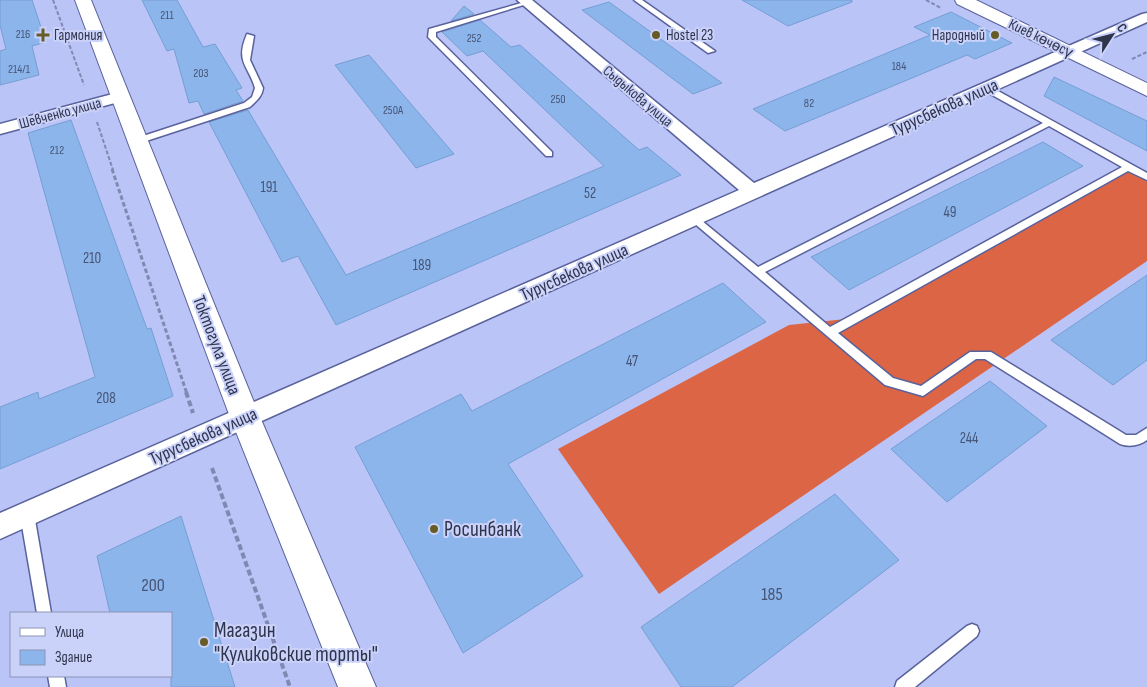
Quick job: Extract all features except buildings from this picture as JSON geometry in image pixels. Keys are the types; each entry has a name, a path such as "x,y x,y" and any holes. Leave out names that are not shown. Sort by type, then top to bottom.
{"main road":[{"name":"Токтогула улица","path":"83,0 245,417 357,687"},
{"name":"Киев көчөсү","path":"963,0 1147,90"}],"street":[{"name":"Сыдыкова улица","path":"526,2 753,192"},
{"name":"Турусбекова улица","path":"0,526 1147,17"},
{"name":"Шевченко улица","path":"0,130 120,97"}],"lane":[{"path":"638,0 711,51"},
{"path":"526,2 432,31 432,37 549,154"},
{"path":"137,141 247,105 255,99 259,93 259,84 247,66 245,58 250,36"},
{"path":"986,88 1147,177"},
{"path":"758,272 1049,123"},
{"path":"830,332 1128,167"},
{"path":"693,218 889,382 923,391 974,355 987,354 1124,440 1138,440 1147,433"},
{"path":"27,514 44,612"},
{"path":"903,687 972,631"}],"path":[{"path":"53,0 91,105 194,416"},
{"path":"1131,59 1147,52"},
{"path":"212,468 290,687"}],"shaded area":[{"path":"1128,167 1147,177 1147,261 659,594 558,449 789,325 855,318"}],"place":[{"name":"Гармония","path":"43,35"},
{"name":"Hostel 23","path":"656,35"},
{"name":"Народный","path":"995,35"},
{"name":"Росинбанк","path":"434,529"},
{"name":"Магазин \"Куликовские торты\"","path":"204,642"}]}
